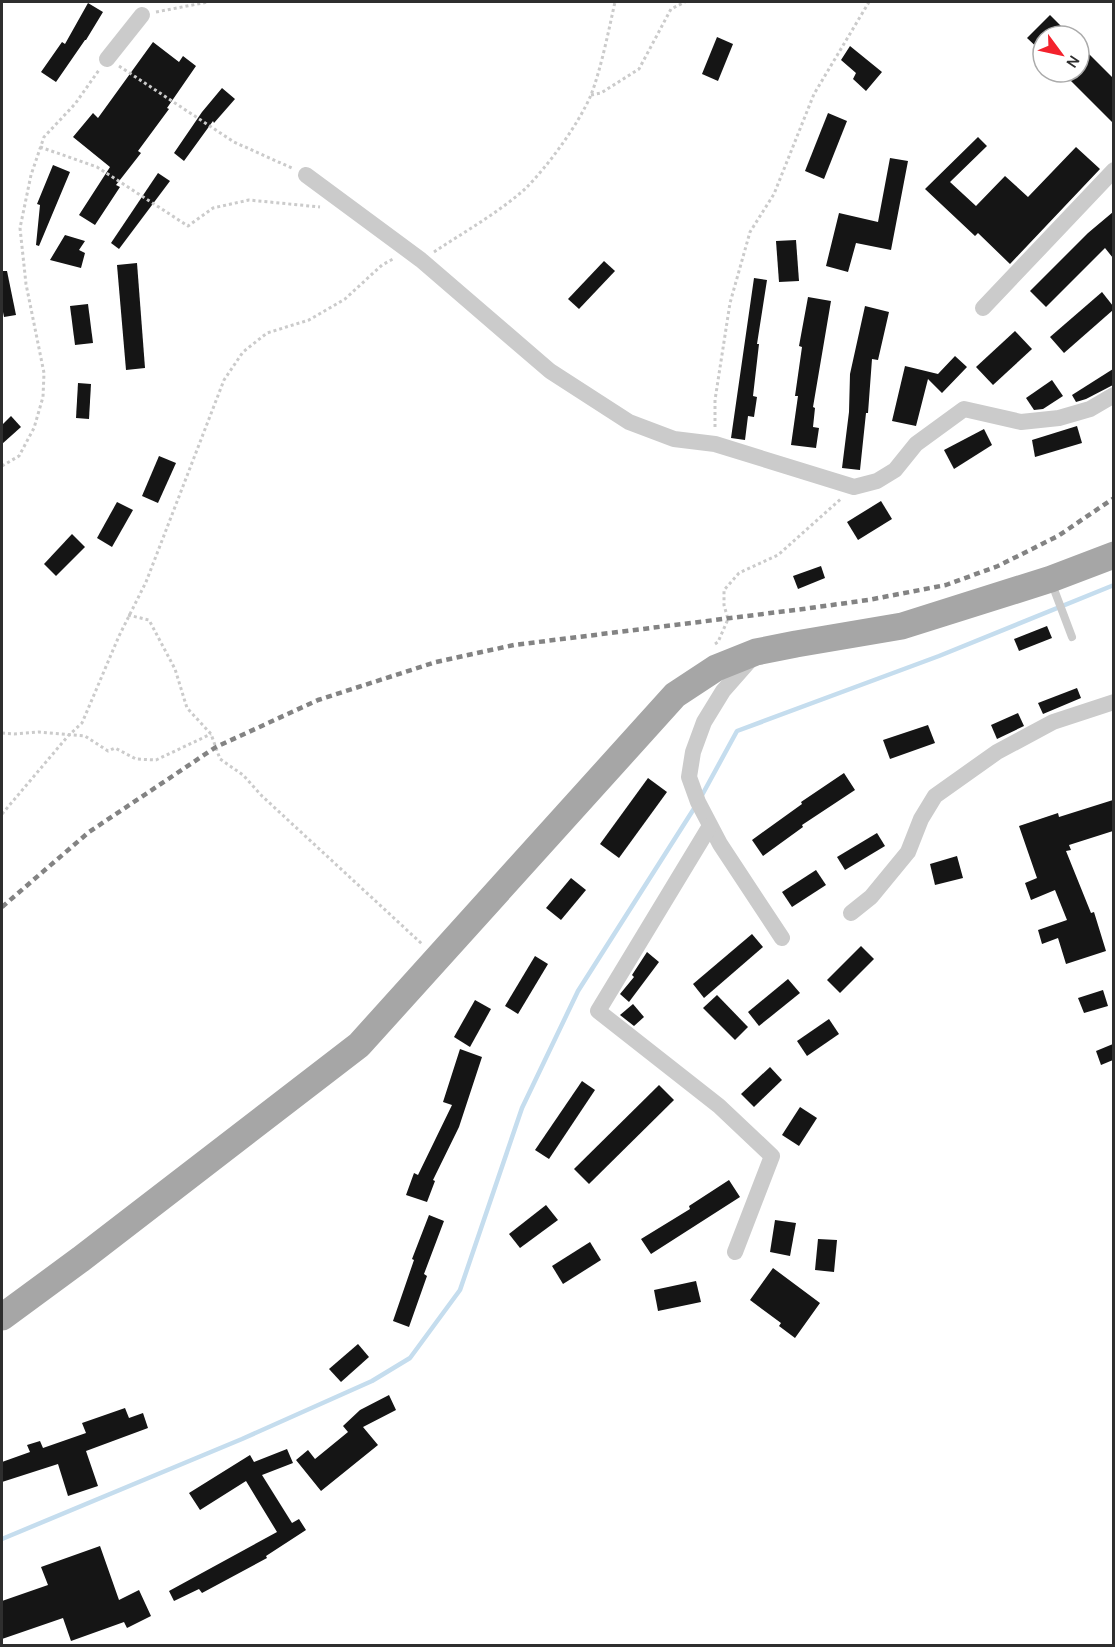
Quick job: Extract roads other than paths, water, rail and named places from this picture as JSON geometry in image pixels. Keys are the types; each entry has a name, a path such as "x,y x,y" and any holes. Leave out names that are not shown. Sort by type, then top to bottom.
{"main road":[{"path":"2,1317 359,1045 675,695 716,668 756,652 902,626 1052,586 1113,555"}],"street":[{"path":"107,59 142,15"},
{"path":"983,308 1113,170"},
{"path":"306,175 421,260 550,371 630,422 674,439 715,444 854,487 877,481 895,470 916,444 964,409 1021,422 1059,418 1090,409 1113,395"},
{"path":"756,652 723,691 704,723 693,752 689,777 698,802 720,844 782,938"},
{"path":"851,914 871,897 908,852 921,819 935,796 997,752 1053,722 1113,702"},
{"path":"710,826 598,1011 719,1106 772,1156 735,1252"}],"lane":[{"path":"1052,586 1072,637"}],"waterway":[{"path":"701,797 737,731 939,656 1114,585"},
{"path":"2,1539 242,1439 372,1381 410,1358 460,1290 522,1108 578,991 695,807"}],"railway":[{"path":"2,907 89,832 216,747 318,700 436,662 514,645 868,600 946,585 998,566 1058,536 1114,498"}]}
